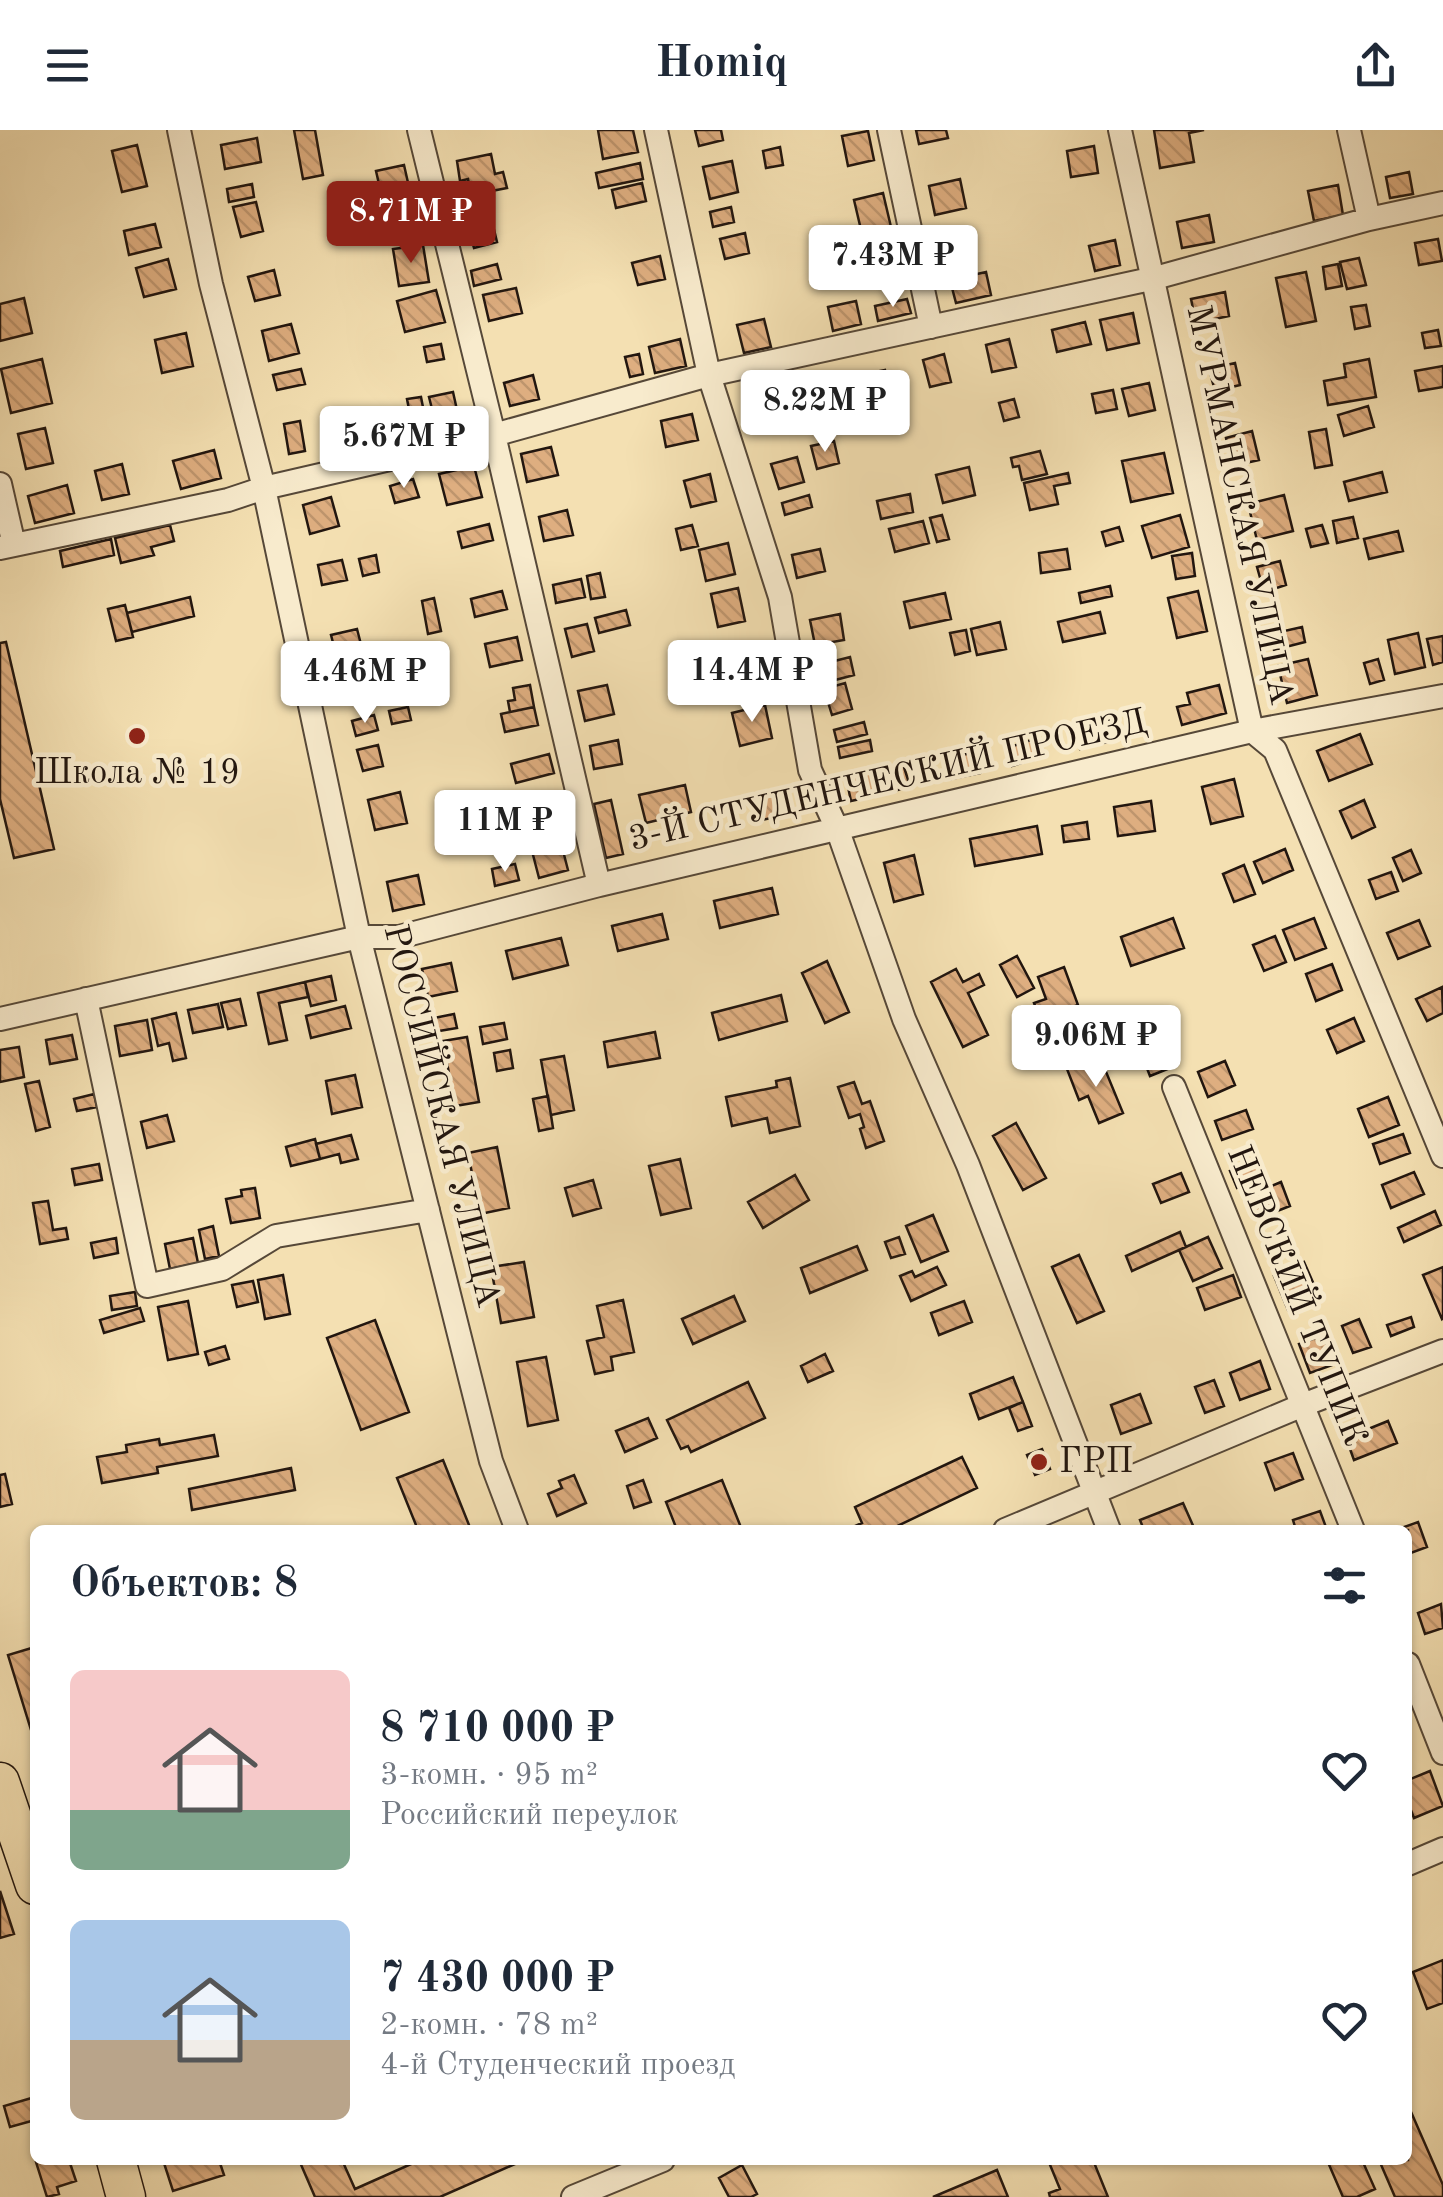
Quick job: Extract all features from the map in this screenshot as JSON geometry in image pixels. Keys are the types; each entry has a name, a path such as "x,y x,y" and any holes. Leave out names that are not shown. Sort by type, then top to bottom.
{"main road":[{"path":"0,1782 30,1870"},
{"path":"117,2165 126,2197"}],"street":[{"name":"РОССИЙСКАЯ УЛИЦА","path":"179,130 210,284 264,488 359,936 491,1461 514,1525"},
{"path":"419,130 598,885"},
{"path":"656,130 709,376 780,597 810,770 838,831 904,1019 968,1165 1107,1525"},
{"path":"889,130 931,327"},
{"name":"МУРМАНСКАЯ УЛИЦА","path":"1120,130 1252,731 1276,750 1443,1156"},
{"path":"1349,130 1369,219"},
{"path":"0,484 7,547 228,500 264,488 494,435 709,376 1155,278 1369,219 1443,203"},
{"name":"3-Й СТУДЕНЧЕСКИЙ ПРОЕЗД","path":"0,1019 359,936 399,937 598,885 1252,731 1443,696"},
{"path":"86,1000 147,1286 222,1269 276,1236 428,1210"},
{"name":"НЕВСКИЙ ТУПИК","path":"1174,1088 1352,1525"},
{"path":"1016,1525 1443,1351"},
{"path":"1412,1674 1443,1753"},
{"path":"1412,1862 1443,1849"},
{"path":"573,2197 651,2165"}],"building":[{"path":"294,130 315,130 323,175 303,179"},
{"path":"598,130 633,130 638,152 603,159"},
{"path":"695,130 721,130 723,140 699,146"},
{"path":"916,130 946,130 948,138 919,144"},
{"path":"1154,130 1204,130 1189,133 1194,162 1160,168"},
{"path":"868,131 874,160 848,166 842,136"},
{"path":"257,138 261,162 225,169 221,145"},
{"path":"137,145 147,186 122,192 112,151"},
{"path":"1094,146 1098,173 1071,177 1067,151"},
{"path":"780,147 783,165 766,168 763,151"},
{"path":"491,154 495,174 503,172 507,188 471,195 468,179 460,181 457,161"},
{"path":"732,161 738,192 710,199 703,167"},
{"path":"640,163 643,179 599,188 596,173"},
{"path":"404,165 409,187 381,193 376,171"},
{"path":"1409,172 1413,194 1390,198 1386,177"},
{"path":"960,179 966,208 935,215 929,186"},
{"path":"642,183 646,201 616,208 612,190"},
{"path":"252,184 254,197 229,202 227,189"},
{"path":"1338,185 1343,215 1314,221 1308,191"},
{"path":"883,193 891,227 862,234 854,200"},
{"path":"256,202 263,231 241,237 233,207"},
{"path":"731,207 734,222 713,227 710,212"},
{"path":"1209,215 1214,242 1182,248 1177,222"},
{"path":"491,217 497,242 474,248 467,223"},
{"path":"155,224 161,247 129,255 124,231"},
{"path":"745,233 749,253 725,259 720,239"},
{"path":"1438,239 1442,261 1419,265 1415,243"},
{"path":"1115,240 1120,265 1095,271 1089,246"},
{"path":"423,245 429,282 399,286 393,249"},
{"path":"660,256 665,279 638,285 632,263"},
{"path":"1359,258 1366,285 1347,289 1340,262"},
{"path":"168,259 176,289 144,297 136,268"},
{"path":"497,264 501,279 474,286 471,271"},
{"path":"1338,264 1342,286 1326,289 1323,267"},
{"path":"274,270 280,295 255,301 248,277"},
{"path":"986,272 991,295 956,303 950,280"},
{"path":"1306,272 1316,321 1286,327 1276,278"},
{"path":"516,288 522,313 489,321 483,295"},
{"path":"436,290 445,322 405,332 397,301"},
{"path":"1225,292 1229,316 1196,323 1191,299"},
{"path":"24,298 32,333 0,341 0,304"},
{"path":"907,299 911,313 878,321 875,306"},
{"path":"856,301 861,324 833,331 828,307"},
{"path":"1366,305 1370,326 1355,329 1351,307"},
{"path":"1133,313 1139,343 1107,350 1100,320"},
{"path":"764,319 771,347 744,353 737,325"},
{"path":"1085,322 1091,344 1057,352 1052,330"},
{"path":"291,324 299,353 269,361 262,331"},
{"path":"1438,330 1441,346 1425,348 1422,333"},
{"path":"186,333 193,366 162,373 155,340"},
{"path":"680,339 686,366 655,373 649,347"},
{"path":"1009,339 1016,367 992,372 986,345"},
{"path":"441,344 444,359 427,362 424,347"},
{"path":"639,354 643,374 630,377 625,357"},
{"path":"944,354 951,382 930,387 923,360"},
{"path":"42,359 52,403 11,413 1,369"},
{"path":"1369,359 1376,397 1328,405 1324,381 1346,377 1344,364"},
{"path":"1235,363 1240,385 1215,391 1209,369"},
{"path":"1443,366 1443,387 1419,391 1415,371"},
{"path":"301,369 305,384 277,390 273,375"},
{"path":"885,370 889,389 850,397 846,378"},
{"path":"533,375 539,399 510,406 504,383"},
{"path":"1149,383 1155,410 1129,416 1122,389"},
{"path":"1113,390 1117,409 1096,413 1092,394"},
{"path":"453,392 459,419 436,425 429,397"},
{"path":"787,393 792,417 760,424 755,400"},
{"path":"421,397 427,428 413,430 407,399"},
{"path":"1014,399 1019,417 1004,421 999,403"},
{"path":"1368,406 1374,427 1344,436 1338,415"},
{"path":"692,414 698,440 666,447 661,421"},
{"path":"300,421 305,451 289,454 284,424"},
{"path":"45,428 53,463 26,469 18,434"},
{"path":"1326,429 1332,465 1315,468 1309,432"},
{"path":"1252,431 1259,460 1232,466 1226,438"},
{"path":"834,441 839,463 817,469 811,446"},
{"path":"551,447 558,475 527,482 521,454"},
{"path":"214,450 221,478 181,489 173,461"},
{"path":"1040,451 1047,474 1022,480 1019,466 1013,467 1011,458"},
{"path":"1164,453 1173,493 1131,502 1122,461"},
{"path":"797,457 804,482 779,489 771,464"},
{"path":"122,464 129,494 102,500 95,471"},
{"path":"474,466 482,497 447,505 439,474"},
{"path":"969,467 975,495 943,503 936,475"},
{"path":"1382,472 1387,492 1349,501 1344,482"},
{"path":"1068,473 1070,483 1054,486 1058,504 1030,510 1024,483"},
{"path":"710,474 716,501 691,507 684,481"},
{"path":"413,479 419,497 395,503 390,486"},
{"path":"67,485 74,513 35,523 28,496"},
{"path":"910,494 913,512 881,519 877,501"},
{"path":"809,495 812,507 785,515 782,503"},
{"path":"1284,495 1293,531 1257,540 1248,504"},
{"path":"331,497 339,526 310,534 303,505"},
{"path":"567,510 573,535 544,541 539,517"},
{"path":"942,515 949,539 937,542 930,518"},
{"path":"1180,515 1189,547 1152,558 1142,526"},
{"path":"1353,517 1358,538 1337,543 1333,521"},
{"path":"923,521 929,543 895,552 889,529"},
{"path":"489,524 493,540 462,548 458,532"},
{"path":"170,525 174,541 151,547 154,555 121,563 115,538"},
{"path":"692,525 698,546 681,550 676,529"},
{"path":"1322,525 1328,543 1311,547 1306,529"},
{"path":"1119,527 1123,541 1106,546 1102,532"},
{"path":"1398,531 1403,551 1369,559 1364,539"},
{"path":"111,539 114,555 63,567 60,551"},
{"path":"728,543 735,574 706,581 699,550"},
{"path":"820,549 825,571 797,578 792,555"},
{"path":"1067,549 1070,569 1041,573 1039,553"},
{"path":"1192,553 1195,576 1176,579 1172,556"},
{"path":"376,555 379,572 363,576 359,559"},
{"path":"342,560 347,580 322,585 318,565"},
{"path":"1280,561 1286,585 1264,592 1257,567"},
{"path":"600,573 605,597 591,599 587,576"},
{"path":"581,579 585,597 556,603 553,585"},
{"path":"1110,586 1112,596 1081,603 1079,593"},
{"path":"738,588 745,621 718,627 711,594"},
{"path":"502,591 507,609 475,617 471,599"},
{"path":"1198,591 1207,631 1177,638 1168,598"},
{"path":"945,593 951,619 910,628 904,602"},
{"path":"190,597 194,616 132,632 127,613"},
{"path":"434,598 441,631 428,634 422,601"},
{"path":"125,605 133,637 116,641 108,609"},
{"path":"626,610 630,625 599,633 595,618"},
{"path":"1100,612 1105,633 1063,642 1058,622"},
{"path":"840,614 844,640 815,645 810,620"},
{"path":"1000,622 1006,649 977,655 971,629"},
{"path":"587,624 594,651 572,657 565,629"},
{"path":"1302,627 1305,642 1274,650 1271,634"},
{"path":"357,629 364,656 338,662 331,635"},
{"path":"966,630 970,651 955,655 950,633"},
{"path":"1418,633 1425,667 1395,674 1388,640"},
{"path":"1443,636 1443,662 1433,665 1427,639"},
{"path":"517,637 522,660 490,667 485,644"},
{"path":"6,642 54,849 14,858 0,799 0,643"},
{"path":"751,656 759,687 732,693 725,663"},
{"path":"850,657 854,675 824,683 819,665"},
{"path":"1308,659 1317,695 1287,703 1278,666"},
{"path":"1378,659 1384,680 1370,684 1364,663"},
{"path":"406,666 408,677 380,684 378,673"},
{"path":"368,676 373,693 347,700 342,683"},
{"path":"845,683 852,709 832,715 824,689"},
{"path":"530,685 534,707 510,712 508,701 515,700 513,688"},
{"path":"607,685 614,714 585,721 578,691"},
{"path":"1219,685 1226,713 1182,725 1177,707 1190,704 1187,693"},
{"path":"765,705 772,738 740,746 732,713"},
{"path":"408,707 411,720 392,724 389,711"},
{"path":"534,707 538,725 505,732 501,714"},
{"path":"374,715 378,730 356,736 352,721"},
{"path":"1110,720 1115,740 1080,749 1074,729"},
{"path":"864,722 867,734 837,742 834,730"},
{"path":"1360,734 1372,764 1329,781 1317,751"},
{"path":"618,740 622,764 594,769 590,746"},
{"path":"870,740 872,751 840,758 838,747"},
{"path":"1031,740 1037,758 1012,766 1007,748"},
{"path":"378,745 383,766 363,771 357,750"},
{"path":"975,752 980,773 951,779 946,759"},
{"path":"549,754 554,773 516,783 511,764"},
{"path":"903,764 910,786 889,793 882,770"},
{"path":"872,767 878,795 851,801 845,773"},
{"path":"1234,779 1243,816 1211,824 1202,787"},
{"path":"685,785 691,812 646,823 639,795"},
{"path":"784,791 789,814 757,821 752,798"},
{"path":"400,792 407,823 375,830 368,800"},
{"path":"560,793 564,807 541,813 538,799"},
{"path":"611,800 623,854 606,858 594,804"},
{"path":"1364,800 1375,827 1352,838 1340,811"},
{"path":"1151,801 1155,831 1118,836 1114,807"},
{"path":"1087,822 1089,839 1064,842 1062,826"},
{"path":"1037,826 1042,854 975,866 970,839"},
{"path":"561,843 568,870 539,878 532,851"},
{"path":"1285,849 1293,870 1263,883 1254,862"},
{"path":"1411,850 1421,873 1403,881 1393,858"},
{"path":"914,855 923,894 894,902 884,863"},
{"path":"515,864 519,880 495,886 492,869"},
{"path":"1244,865 1255,894 1234,902 1223,874"},
{"path":"1391,872 1398,891 1376,899 1369,880"},
{"path":"418,875 424,904 393,911 387,882"},
{"path":"772,888 778,914 720,928 714,901"},
{"path":"662,914 668,939 618,951 612,926"},
{"path":"1173,918 1184,948 1131,966 1121,937"},
{"path":"1314,918 1326,948 1295,960 1283,930"},
{"path":"1419,920 1430,946 1398,959 1387,933"},
{"path":"1275,936 1286,962 1264,971 1253,945"},
{"path":"561,938 568,965 513,979 506,951"},
{"path":"1017,956 1034,988 1017,997 1000,965"},
{"path":"827,961 849,1012 825,1023 802,973"},
{"path":"451,963 457,991 428,997 422,969"},
{"path":"1332,964 1342,990 1316,1001 1306,974"},
{"path":"1064,967 1078,1005 1040,1019 1034,1003 1046,999 1038,977"},
{"path":"956,969 963,982 979,974 984,985 968,993 988,1035 963,1047 931,982"},
{"path":"331,976 336,1000 311,1006 305,982"},
{"path":"305,982 308,997 279,1003 287,1040 269,1044 258,993"},
{"path":"1442,987 1443,1013 1427,1021 1416,999"},
{"path":"781,995 787,1021 719,1040 712,1013"},
{"path":"240,999 246,1025 228,1029 221,1003"},
{"path":"218,1004 223,1027 193,1033 188,1010"},
{"path":"345,1006 351,1028 311,1038 306,1016"},
{"path":"176,1013 186,1058 173,1061 169,1043 158,1046 152,1019"},
{"path":"454,1014 457,1028 427,1033 424,1020"},
{"path":"1354,1018 1364,1041 1337,1053 1327,1030"},
{"path":"147,1020 152,1050 120,1056 115,1026"},
{"path":"504,1023 507,1039 483,1044 480,1027"},
{"path":"655,1032 660,1058 608,1067 604,1042"},
{"path":"72,1035 77,1059 50,1064 46,1040"},
{"path":"467,1037 479,1102 455,1106 443,1041"},
{"path":"1161,1042 1170,1068 1150,1076 1140,1050"},
{"path":"19,1047 24,1077 0,1082 0,1050"},
{"path":"510,1050 513,1068 497,1071 494,1053"},
{"path":"564,1056 574,1110 551,1115 541,1060"},
{"path":"1087,1061 1089,1067 1102,1062 1123,1113 1099,1123 1088,1096 1079,1100 1067,1069"},
{"path":"1225,1061 1235,1085 1208,1097 1198,1072"},
{"path":"355,1075 362,1107 332,1114 326,1081"},
{"path":"790,1078 800,1126 770,1133 767,1118 732,1126 726,1097 777,1087 776,1081"},
{"path":"39,1081 50,1127 36,1131 25,1084"},
{"path":"854,1082 862,1104 870,1101 884,1141 866,1148 860,1114 849,1118 838,1087"},
{"path":"94,1094 97,1107 77,1111 74,1099"},
{"path":"548,1096 553,1128 539,1131 533,1099"},
{"path":"1388,1097 1399,1125 1369,1137 1358,1109"},
{"path":"1246,1110 1253,1129 1222,1140 1215,1121"},
{"path":"167,1115 174,1141 147,1148 141,1122"},
{"path":"1016,1123 1046,1178 1023,1190 993,1136"},
{"path":"1403,1134 1410,1153 1380,1164 1373,1144"},
{"path":"351,1135 358,1159 341,1163 339,1154 320,1159 316,1144"},
{"path":"315,1139 320,1159 291,1166 286,1147"},
{"path":"497,1147 509,1208 480,1214 468,1153"},
{"path":"680,1159 691,1208 661,1215 649,1166"},
{"path":"1256,1161 1262,1178 1237,1188 1230,1171"},
{"path":"99,1164 102,1180 75,1185 72,1169"},
{"path":"1414,1172 1424,1194 1391,1208 1382,1185"},
{"path":"1181,1173 1189,1192 1161,1203 1153,1184"},
{"path":"795,1175 809,1200 763,1228 748,1202"},
{"path":"593,1180 601,1208 573,1216 565,1188"},
{"path":"1281,1182 1290,1206 1257,1219 1248,1196"},
{"path":"255,1188 260,1218 231,1223 226,1199 242,1196 241,1190"},
{"path":"48,1201 53,1230 66,1228 68,1239 40,1244 33,1203"},
{"path":"1435,1211 1441,1225 1404,1242 1398,1228"},
{"path":"933,1215 948,1251 921,1262 906,1226"},
{"path":"213,1226 219,1256 205,1259 199,1230"},
{"path":"1180,1232 1186,1247 1132,1271 1126,1256"},
{"path":"899,1237 905,1254 891,1258 885,1242"},
{"path":"1208,1237 1222,1268 1193,1281 1179,1250"},
{"path":"116,1238 118,1253 94,1258 91,1243"},
{"path":"193,1238 198,1263 170,1269 165,1244"},
{"path":"857,1246 867,1270 810,1293 801,1268"},
{"path":"1079,1255 1104,1311 1077,1323 1052,1267"},
{"path":"524,1262 534,1317 501,1323 491,1267"},
{"path":"1304,1262 1319,1296 1288,1310 1274,1276"},
{"path":"937,1267 946,1285 911,1301 900,1276 912,1271 915,1277"},
{"path":"1443,1267 1443,1318 1442,1319 1423,1275"},
{"path":"283,1275 290,1314 265,1319 258,1280"},
{"path":"1233,1275 1241,1297 1205,1310 1197,1288"},
{"path":"253,1281 258,1302 237,1307 232,1285"},
{"path":"135,1292 137,1306 112,1310 110,1296"},
{"path":"734,1296 745,1321 693,1344 682,1319"},
{"path":"623,1300 634,1352 611,1357 613,1370 595,1374 587,1341 604,1337 597,1306"},
{"path":"188,1301 198,1354 168,1360 158,1307"},
{"path":"964,1301 972,1322 939,1335 931,1313"},
{"path":"140,1308 144,1321 104,1333 100,1320"},
{"path":"1411,1317 1414,1327 1391,1336 1387,1325"},
{"path":"1359,1319 1371,1347 1353,1353 1342,1326"},
{"path":"375,1320 409,1412 361,1430 327,1338"},
{"path":"1323,1335 1335,1364 1310,1373 1299,1344"},
{"path":"225,1346 229,1359 209,1365 205,1352"},
{"path":"825,1354 833,1371 808,1382 801,1366"},
{"path":"546,1357 558,1420 528,1426 517,1362"},
{"path":"1260,1361 1270,1389 1240,1400 1230,1373"},
{"path":"1013,1377 1023,1402 979,1419 970,1394"},
{"path":"1214,1380 1224,1406 1205,1413 1195,1387"},
{"path":"748,1382 765,1418 691,1452 688,1446 681,1449 667,1420"},
{"path":"1140,1394 1151,1423 1121,1434 1111,1405"},
{"path":"1023,1402 1032,1426 1018,1431 1009,1408"},
{"path":"648,1418 657,1438 625,1452 616,1431"},
{"path":"1388,1421 1397,1443 1354,1460 1346,1438"},
{"path":"214,1435 218,1456 157,1467 158,1473 102,1483 97,1457 127,1452 126,1445 159,1439 160,1445"},
{"name":"ГРП","path":"1042,1449 1050,1469 1035,1475 1027,1455"},
{"path":"1293,1453 1303,1479 1275,1490 1265,1463"},
{"path":"962,1457 977,1488 899,1525 857,1525 862,1523 855,1507"},
{"path":"443,1460 469,1525 416,1525 397,1478"},
{"path":"291,1468 295,1490 192,1510 189,1489"},
{"path":"5,1474 12,1504 0,1507 0,1475"},
{"path":"574,1475 586,1503 557,1516 548,1494 562,1488 559,1481"},
{"path":"643,1480 651,1502 634,1508 627,1486"},
{"path":"722,1480 740,1525 675,1525 666,1502"},
{"path":"1183,1503 1193,1525 1142,1525 1140,1520"},
{"path":"1320,1511 1325,1525 1294,1525 1293,1520"},
{"path":"1418,1522 1427,1547 1412,1553 1410,1525"},
{"path":"1441,1604 1443,1628 1425,1634 1418,1613"},
{"path":"30,1648 30,1727 8,1655"},
{"path":"1430,1771 1443,1806 1414,1818 1412,1778"},
{"path":"0,1891 14,1934 0,1938"},
{"path":"1443,1960 1443,2003 1427,2009 1413,1972"},
{"path":"30,2098 30,2121 10,2127 4,2106"},
{"path":"1412,2114 1443,2185 1443,2197 1395,2197 1381,2165 1412,2165"},
{"path":"37,2165 71,2165 76,2181 57,2187 59,2194 47,2197"},
{"path":"165,2165 221,2165 224,2175 173,2191"},
{"path":"301,2165 344,2165 355,2189 409,2165 513,2165 440,2197 315,2197"},
{"path":"742,2165 757,2194 729,2197 719,2178"},
{"path":"1050,2165 1095,2165 1108,2197 1050,2197 1049,2193 1060,2189"},
{"path":"1329,2165 1364,2165 1375,2189 1357,2197 1343,2197"},
{"path":"997,2170 1008,2197 933,2197"}],"place":[{"name":"Школа № 19","path":"137,736"},
{"name":"ГРП","path":"1039,1462"}]}
